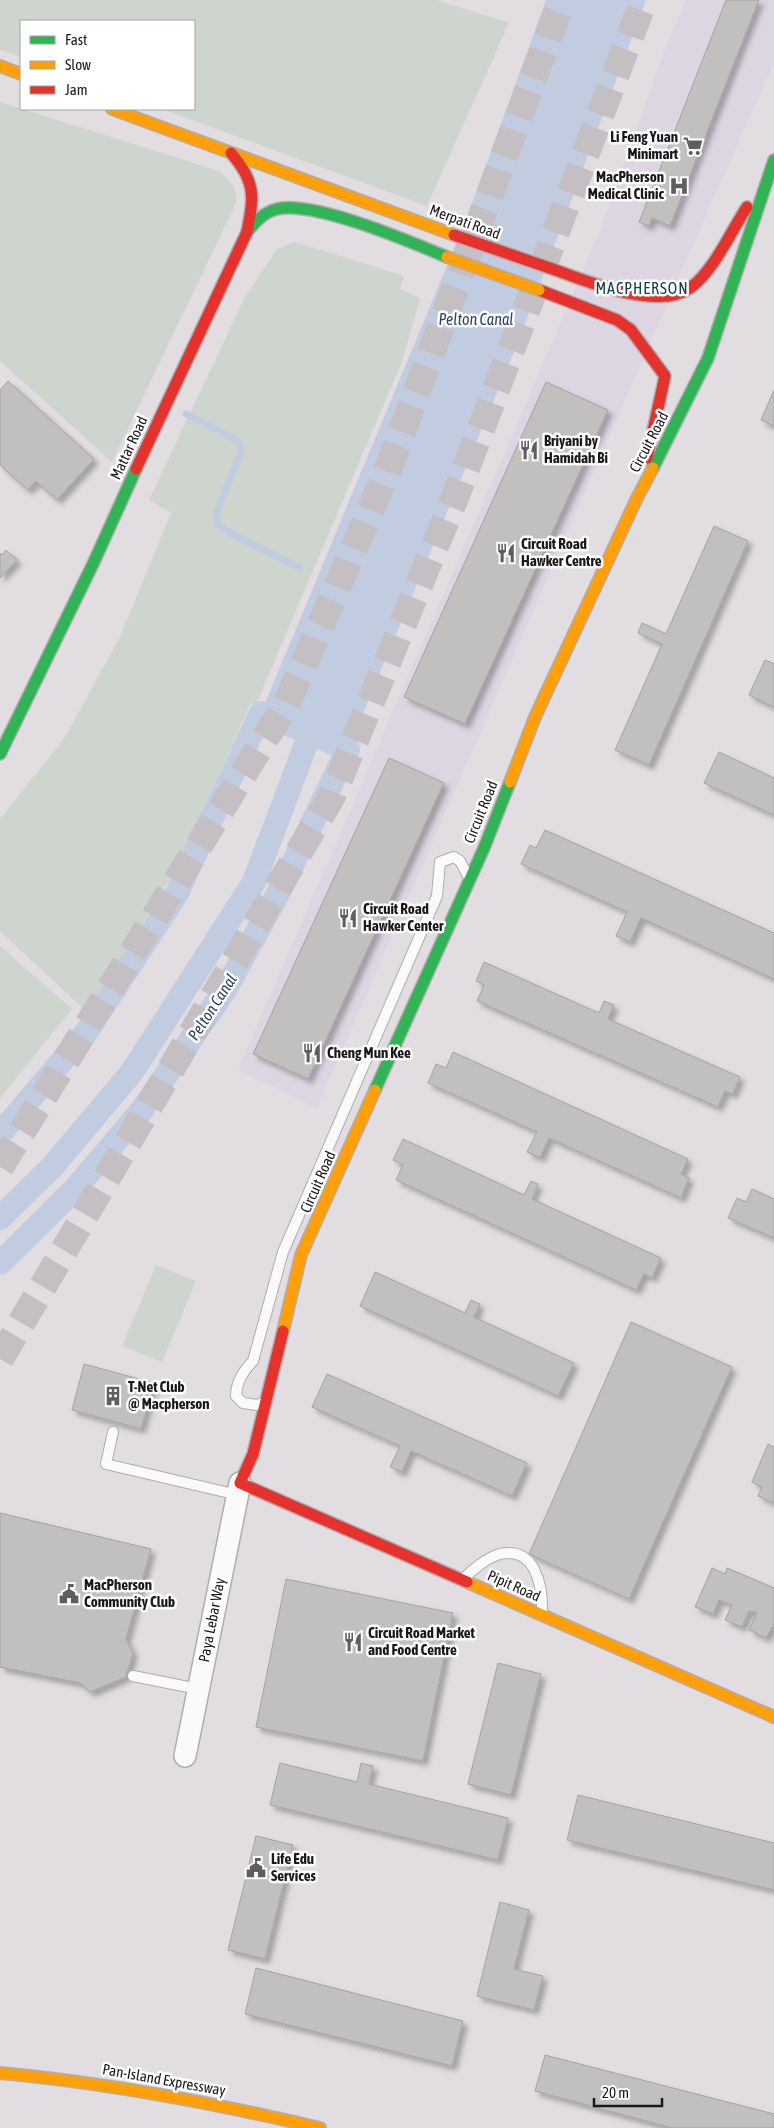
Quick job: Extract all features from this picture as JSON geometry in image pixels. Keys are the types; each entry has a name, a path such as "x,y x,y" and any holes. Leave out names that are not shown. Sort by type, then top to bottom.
{"main road":[{"path":"0,66 20,74"},
{"name":"Merpati Road","path":"115,110 454,235 547,267 638,295 655,298 675,296 690,288 716,256 735,224 764,183"},
{"name":"Mattar Road","path":"0,754 93,564 165,404 247,232 252,208 252,182 246,170 230,153"},
{"name":"Circuit Road","path":"239,1489 252,1454 301,1256 470,879 535,717 637,498 670,437 708,358 764,183 774,160"},
{"path":"247,232 261,216 269,211 281,208 310,210 357,224 539,290 617,320 632,330 665,376 637,498"},
{"name":"Pipit Road","path":"239,1489 462,1579 774,1717"},
{"name":"Pan-Island Expressway","path":"0,2073 54,2078 181,2096 320,2128"}],"street":[{"name":"Paya Lebar Way","path":"185,1756 239,1489"}],"lane":[{"path":"264,1402 257,1405 243,1404 236,1396 236,1390 242,1374 254,1361 283,1252 437,896 440,862 454,857 460,861 470,879"},
{"path":"113,1432 106,1464 239,1489"},
{"path":"462,1579 482,1563 499,1554 514,1554 526,1560 536,1569 540,1583 542,1615"},
{"path":"133,1676 198,1689"}],"shaded area":[{"path":"0,0 437,0 509,23 427,206 165,110 195,110 195,20 20,20 20,57 0,50"},
{"path":"686,0 774,0 774,62 317,1108 238,1070 598,236 661,60"},
{"path":"0,102 20,108 20,110 25,110 219,171 234,186 237,201 112,462 0,361"},
{"path":"295,242 404,276 400,289 420,298 402,362 257,702 250,705 178,865 88,1013 0,931 0,819 64,739 120,637 171,513 149,500 244,299 276,250"},
{"path":"0,946 72,1009 0,1098"},
{"path":"156,1265 196,1281 162,1362 122,1346"}],"water":[{"name":"Pelton Canal","path":"546,0 646,0 519,340 348,749 261,713 468,215"}],"building":[{"path":"726,0 759,0 670,226 652,218 649,226 639,222"},
{"path":"8,381 94,459 57,500 36,481 28,490 0,465 0,390"},
{"name":"Circuit Road Hawker Centre","path":"546,382 608,410 465,724 404,697"},
{"path":"774,390 774,426 761,420"},
{"path":"714,526 748,541 649,765 615,750 662,644 638,633 642,623 666,634"},
{"path":"6,550 17,560 0,578 0,553 2,555"},
{"path":"765,660 774,664 774,707 749,695"},
{"path":"719,752 774,778 774,815 704,783"},
{"name":"Circuit Road Hawker Center","path":"389,758 444,783 308,1079 253,1054"},
{"path":"545,830 774,933 774,979 641,918 630,942 616,936 627,912 521,864 530,845 536,848"},
{"path":"484,962 599,1013 604,1001 614,1005 608,1019 740,1077 733,1094 725,1091 718,1107 477,1001 484,985 476,981"},
{"path":"453,1052 688,1159 681,1174 689,1178 681,1198 549,1138 540,1158 527,1152 537,1132 428,1083 436,1064 446,1068"},
{"path":"403,1139 524,1195 531,1181 538,1184 532,1199 661,1258 652,1278 644,1274 636,1290 396,1180 403,1165 393,1160"},
{"path":"752,1189 774,1199 774,1238 728,1218 737,1198 746,1202"},
{"path":"375,1272 465,1313 471,1300 480,1304 474,1317 574,1363 558,1396 360,1306"},
{"path":"631,1322 732,1367 629,1599 529,1554"},
{"name":"T-Net Club @ Macpherson","path":"84,1364 154,1383 141,1429 72,1410"},
{"path":"327,1374 527,1463 512,1496 411,1451 402,1472 390,1467 400,1446 312,1407"},
{"path":"768,1444 774,1447 774,1503 758,1496 762,1487 752,1482"},
{"name":"MacPherson Community Club","path":"0,1513 151,1549 126,1639 133,1653 126,1677 90,1692 80,1683 0,1667"},
{"path":"712,1568 725,1574 727,1568 774,1588 774,1624 766,1638 749,1630 757,1613 749,1611 742,1627 725,1620 732,1605 719,1600 713,1614 695,1607"},
{"path":"286,1579 453,1613 423,1761 256,1727"},
{"path":"498,1663 541,1674 511,1795 468,1784"},
{"path":"280,1763 357,1782 361,1763 373,1766 369,1784 508,1818 498,1860 270,1805"},
{"path":"578,1795 774,1843 774,1890 567,1840"},
{"path":"256,1836 293,1845 265,1959 228,1950"},
{"path":"500,1902 529,1910 514,1969 543,1976 534,2010 477,1996"},
{"path":"256,1968 463,2021 452,2066 245,2014"},
{"path":"545,2055 774,2114 774,2128 672,2128 535,2091"}],"waterway":[{"path":"186,414 235,439 240,445 241,453 216,512 217,524 230,533 299,567"},
{"name":"Pelton Canal","path":"0,1218 52,1167 132,1072 254,882 322,702"},
{"name":"Pelton Canal","path":"0,1134 85,1034 176,895 261,713 348,749 279,892 225,990 142,1110 75,1189 0,1263"}],"tunnel":[{"path":"0,1167 287,703 387,472 562,0"},
{"path":"0,1359 332,796 454,500 644,0"}],"traffic: fast":[{"path":"653,468 708,358 774,160"},
{"path":"247,232 268,212 277,209 293,208 337,216 447,257"},
{"path":"0,754 93,564 136,469"},
{"path":"375,1090 484,848 510,782"}],"traffic: slow":[{"path":"0,66 20,74"},
{"path":"115,110 454,235"},
{"path":"447,257 539,290"},
{"path":"510,782 535,717 637,498 653,468"},
{"path":"283,1331 301,1255 375,1090"},
{"path":"467,1582 774,1717"},
{"path":"0,2073 121,2088 240,2110 320,2128"}],"traffic: jam":[{"path":"136,469 247,232 252,199 251,190 245,173 231,153"},
{"path":"547,267 619,291 658,297 676,294 690,288 707,272 747,207"},
{"path":"454,235 547,267"},
{"path":"539,290 617,320 631,330 665,376 647,458"},
{"path":"283,1331 253,1454 240,1483 467,1582"}],"place":[{"name":"Li Feng Yuan Minimart","path":"693,146"},
{"name":"MacPherson Medical Clinic","path":"679,186"},
{"name":"Briyani by Hamidah Bi","path":"529,450"},
{"name":"Circuit Road Hawker Centre","path":"506,553"},
{"name":"Circuit Road Hawker Center","path":"348,918"},
{"name":"Cheng Mun Kee","path":"312,1053"},
{"name":"T-Net Club @ Macpherson","path":"113,1396"},
{"name":"MacPherson Community Club","path":"69,1594"},
{"name":"Circuit Road Market and Food Centre","path":"353,1642"},
{"name":"Life Edu Services","path":"256,1868"}],"district":[{"name":"MACPHERSON","path":"642,288"}]}
